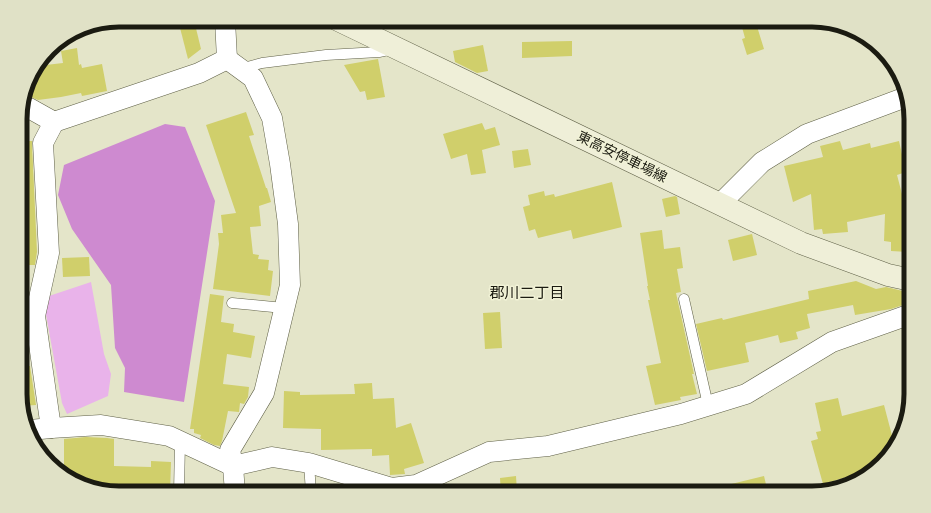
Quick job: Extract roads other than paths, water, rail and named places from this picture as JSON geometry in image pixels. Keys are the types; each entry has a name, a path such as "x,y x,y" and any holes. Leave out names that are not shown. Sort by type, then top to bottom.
{"main road":[{"name":"東高安停車場線","path":"352,27 801,243 888,275 904,278"}],"street":[{"path":"226,27 234,64 253,78 272,118 288,224 290,285 264,393 230,450 234,486"},
{"path":"51,428 35,316 49,253 43,143 54,122 199,73 234,64"},
{"path":"720,204 762,162 807,134 902,99"},
{"path":"28,108 54,122"},
{"path":"409,486 489,452 548,446 681,414 746,394 832,342 904,316"},
{"path":"34,430 101,425 170,436 233,466 272,457 310,463 378,486"}],"lane":[{"path":"234,64 262,63 326,55 379,52 398,49"},
{"path":"684,299 708,405"},
{"path":"232,303 284,308"},
{"path":"179,486 180,441"},
{"path":"310,463 311,486"}],"district":[{"name":"郡川二丁目","path":"527,293"}]}
